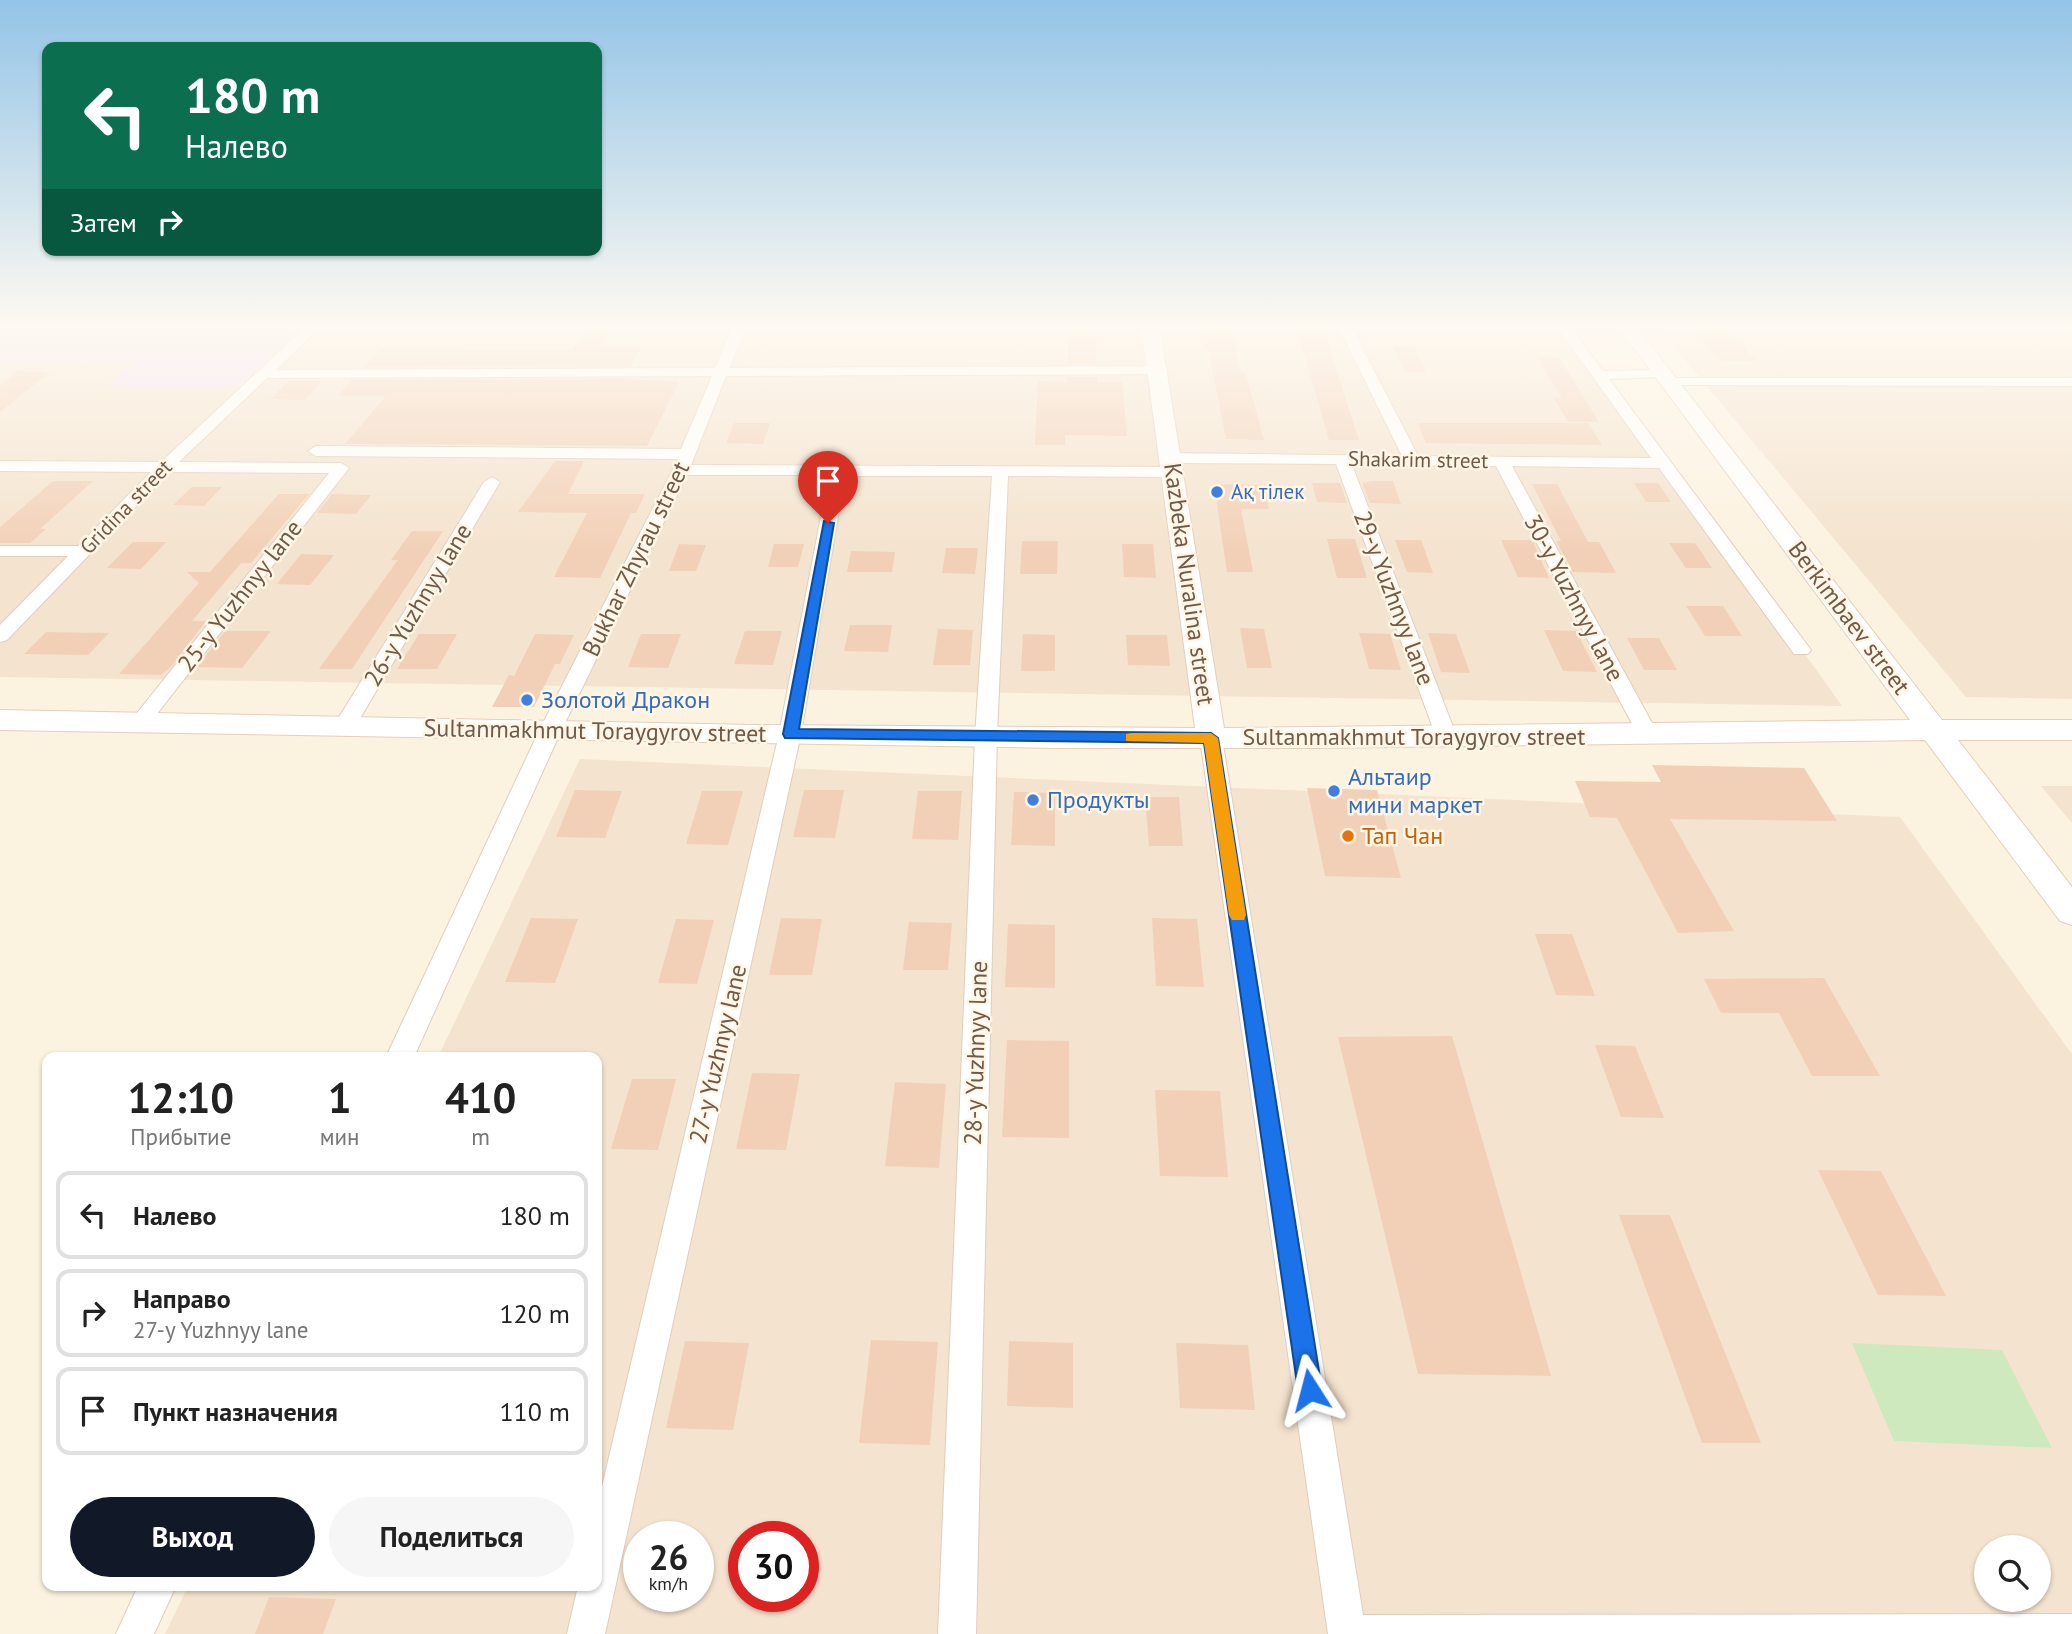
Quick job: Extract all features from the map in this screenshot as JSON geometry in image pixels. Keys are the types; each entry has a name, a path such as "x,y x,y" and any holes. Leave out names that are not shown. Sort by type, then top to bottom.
{"main road":[{"name":"Kazbeka Nuralina street","path":"1162,400 1211,738"},
{"name":"Berkimbaev street","path":"1684,400 2072,912"},
{"name":"Sultanmakhmut Toraygyrov street","path":"0,720 550,732 986,737 1446,737 1932,729 2072,730"}],"street":[{"name":"Gridina street","path":"0,636 165,467 235,400"},
{"name":"Bukhar Zhyrau street","path":"403,1052 550,732 685,462 709,400"},
{"path":"1382,400 1412,460"},
{"path":"1618,400 1801,650"},
{"name":"Shakarim street","path":"223,451 685,462 838,471 1000,471 1342,459 1666,463"},
{"name":"29-y Yuzhnyy lane","path":"1342,459 1446,737"},
{"name":"30-y Yuzhnyy lane","path":"1501,461 1647,734"},
{"path":"0,466 165,467"},
{"name":"25-y Yuzhnyy lane","path":"139,723 341,468 165,467"},
{"name":"27-y Yuzhnyy lane","path":"602,1563 790,734 838,471"},
{"name":"28-y Yuzhnyy lane","path":"957,1634 986,737 1000,471"},
{"name":"26-y Yuzhnyy lane","path":"344,727 492,482"},
{"path":"0,551 83,551"},
{"name":"Kazbeka Nuralina street","path":"1211,738 1347,1634"},
{"path":"135,1634 156,1591"},
{"name":"27-y Yuzhnyy lane","path":"586,1634 596,1591"},
{"path":"1347,1634 2072,1633"}],"shaded area":[{"path":"0,400 1623,400 1842,706 0,677"},
{"path":"1719,400 2072,400 2072,699 1966,697"},
{"path":"580,759 1900,817 2072,1054 2072,1634 165,1634 186,1591 602,1591 602,1052 440,1052"},
{"path":"2041,786 2072,786 2072,823"}],"green space":[{"path":"1852,1343 2002,1350 2052,1448 1894,1441"}],"building":[{"path":"0,400 15,400 0,412"},
{"path":"382,400 670,400 647,446 345,444"},
{"path":"1037,400 1124,400 1127,436 1065,435 1065,445 1035,445"},
{"path":"1218,400 1253,400 1264,440 1226,439"},
{"path":"1318,400 1346,400 1359,440 1329,440"},
{"path":"1555,400 1586,400 1599,422 1568,422"},
{"path":"734,423 770,423 763,444 726,443"},
{"path":"1418,423 1588,423 1602,445 1426,443"},
{"path":"555,461 584,461 568,494 645,494 636,513 631,513 600,578 554,577 587,513 518,512"},
{"path":"53,481 93,481 40,529 46,529 30,543 0,543 0,527"},
{"path":"1393,481 1401,504 1370,503 1362,483"},
{"path":"1312,483 1340,483 1347,503 1317,502"},
{"path":"1634,483 1658,483 1671,502 1646,502"},
{"path":"1214,484 1264,485 1269,509 1241,509 1253,572 1227,572"},
{"path":"1532,484 1557,484 1588,542 1599,542 1616,573 1573,572 1556,541 1561,541"},
{"path":"192,487 222,487 204,506 173,505"},
{"path":"279,494 309,494 251,563 241,563 192,621 206,621 171,667 161,675 119,674 199,583 187,572 210,572"},
{"path":"332,494 371,495 356,514 317,513"},
{"path":"412,531 443,531 352,669 319,669 398,560 391,560"},
{"path":"1327,539 1355,539 1367,578 1337,578"},
{"path":"1395,540 1421,540 1433,573 1407,572"},
{"path":"1501,540 1532,540 1549,578 1518,577"},
{"path":"1022,541 1058,541 1057,574 1020,574"},
{"path":"133,542 166,542 141,569 107,568"},
{"path":"1669,543 1695,543 1712,568 1686,568"},
{"path":"679,544 706,545 696,571 669,571"},
{"path":"774,544 804,544 798,567 768,567"},
{"path":"1122,544 1153,544 1156,578 1124,577"},
{"path":"946,548 978,548 975,574 942,573"},
{"path":"851,551 895,552 892,572 847,572"},
{"path":"301,554 334,555 310,585 277,584"},
{"path":"1686,606 1723,606 1742,636 1705,636"},
{"path":"850,625 892,625 888,652 844,651"},
{"path":"1240,628 1264,629 1272,668 1247,668"},
{"path":"938,629 973,630 970,665 933,665"},
{"path":"1544,630 1576,631 1597,672 1563,671"},
{"path":"225,631 271,631 242,668 197,667"},
{"path":"745,631 782,631 773,665 734,664"},
{"path":"46,632 109,633 88,655 24,654"},
{"path":"1359,633 1390,634 1401,670 1369,669"},
{"path":"1428,633 1456,634 1470,673 1441,672"},
{"path":"419,634 457,634 437,669 397,669"},
{"path":"535,634 574,635 560,664 555,664 534,707 492,707 509,675 514,676"},
{"path":"641,634 681,634 668,668 628,667"},
{"path":"1023,634 1055,635 1055,671 1021,671"},
{"path":"1126,635 1167,635 1170,666 1128,665"},
{"path":"1627,638 1659,638 1677,670 1644,670"},
{"path":"1652,765 1804,768 1837,821 1670,819 1734,931 1678,933 1617,818 1590,817 1575,781 1661,782"},
{"path":"1307,788 1377,790 1401,878 1325,876"},
{"path":"575,790 622,791 605,838 556,837"},
{"path":"804,790 844,790 835,838 793,837"},
{"path":"702,791 743,791 728,845 686,844"},
{"path":"918,791 962,791 958,840 912,839"},
{"path":"1014,792 1055,793 1055,846 1011,845"},
{"path":"1145,797 1179,797 1183,846 1149,846"},
{"path":"531,918 578,919 555,983 505,982"},
{"path":"781,918 822,919 812,975 769,975"},
{"path":"1152,918 1197,919 1204,987 1156,986"},
{"path":"676,919 714,920 697,984 658,983"},
{"path":"909,922 952,923 948,970 903,970"},
{"path":"1008,924 1055,925 1055,988 1005,987"},
{"path":"1535,934 1572,934 1595,996 1556,995"},
{"path":"1824,978 1880,1076 1812,1076 1779,1013 1721,1013 1704,979"},
{"path":"1452,1036 1551,1376 1418,1374 1338,1037"},
{"path":"1007,1040 1069,1041 1069,1138 1002,1137"},
{"path":"1595,1045 1635,1046 1664,1118 1621,1117"},
{"path":"752,1073 800,1074 786,1150 736,1149"},
{"path":"632,1079 676,1079 658,1150 611,1149"},
{"path":"895,1082 946,1084 939,1168 885,1166"},
{"path":"1155,1090 1220,1091 1228,1177 1160,1176"},
{"path":"1818,1170 1881,1171 1946,1296 1878,1295"},
{"path":"1619,1215 1670,1215 1761,1443 1702,1443"},
{"path":"871,1340 938,1342 930,1445 859,1443"},
{"path":"685,1341 749,1343 733,1430 666,1428"},
{"path":"1009,1341 1073,1343 1073,1408 1007,1406"},
{"path":"1176,1343 1248,1345 1255,1410 1180,1408"},
{"path":"269,1597 336,1599 323,1634 255,1634"}],"slow traffic":[{"path":"1131,738 1211,738 1238,915"}],"place":[{"name":"Ақ тілек","path":"1217,492"},
{"name":"Золотой Дракон","path":"527,700"},
{"name":"Альтаир мини маркет","path":"1334,791"},
{"name":"Продукты","path":"1033,800"},
{"name":"Тап Чан","path":"1348,836"}],"route":[{"path":"828,523 790,734 1211,738 1310,1390"}]}
